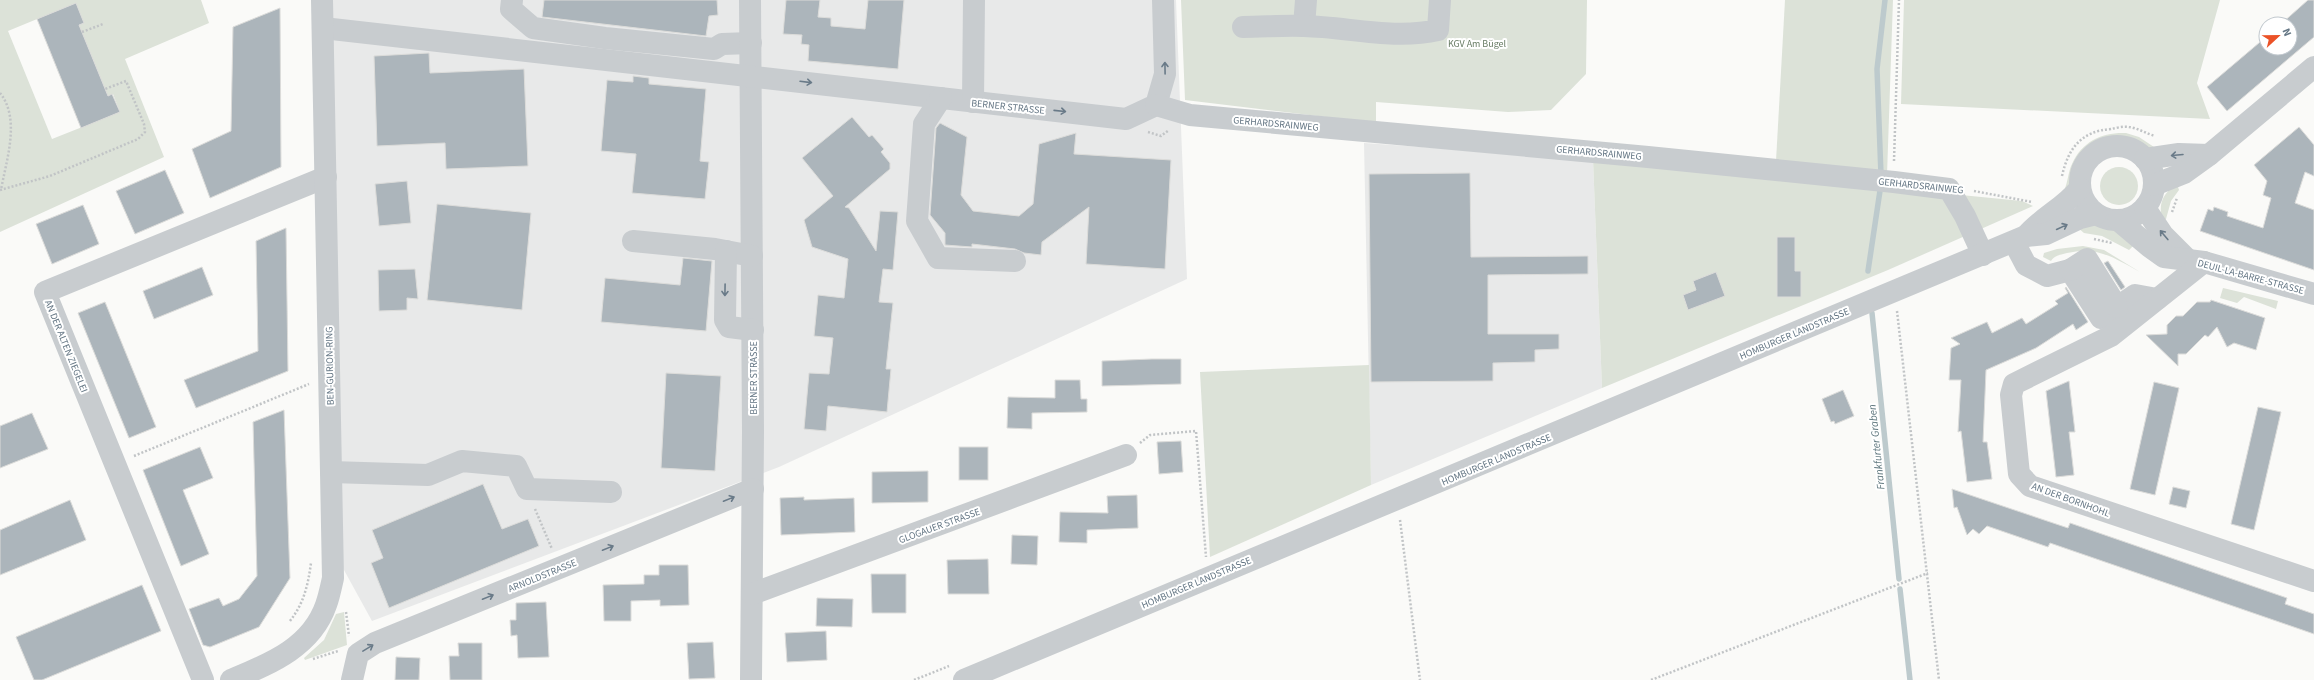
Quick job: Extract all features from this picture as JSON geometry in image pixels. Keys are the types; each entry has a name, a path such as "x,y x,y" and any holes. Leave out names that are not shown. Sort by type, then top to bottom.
{"street":[{"name":"BEN-GURION-RING","path":"231,680 270,663 288,653 302,642 316,626 326,606 333,578 322,0"},
{"path":"512,0 511,9 533,28 612,39 714,50 722,44 751,43"},
{"name":"BERNER STRASSE","path":"750,0 753,489 751,680"},
{"path":"973,102 974,0"},
{"path":"1156,105 1165,74 1163,0"},
{"path":"1304,26 1306,0"},
{"path":"1243,27 1304,26 1381,33 1428,32 1438,30 1440,0"},
{"path":"323,28 751,76"},
{"path":"2154,185 2184,173 2209,155 2314,67"},
{"name":"BERNER STRASSE","path":"751,76 1126,119 1156,105"},
{"path":"941,98 924,124 917,222 938,258 1015,261"},
{"name":"GERHARDSRAINWEG","path":"1156,105 1190,115 1376,128 1949,189"},
{"path":"2124,146 2136,151 2145,159 2152,171 2154,185 2151,197 2145,208 2137,215 2118,220 2096,214 2088,207 2080,188 2081,174 2091,155 2101,148 2124,146"},
{"path":"2145,159 2179,154 2209,155"},
{"name":"AN DER ALTEN ZIEGELEI","path":"203,680 45,292 326,177"},
{"name":"HOMBURGER LANDSTRASSE","path":"2020,239 2038,222 2070,201 2080,188"},
{"path":"1949,189 1966,216 1982,255"},
{"name":"DEUIL-LA-BARRE-STRASSE","path":"2145,208 2163,235 2196,261"},
{"name":"HOMBURGER LANDSTRASSE","path":"964,680 1205,578 1398,500 2020,239 2046,234 2080,218 2096,214"},
{"name":"DEUIL-LA-BARRE-STRASSE","path":"2118,220 2164,257 2196,261 2314,294"},
{"path":"2020,239 2026,265 2047,276 2070,270 2087,259 2117,307 2135,295 2157,299"},
{"path":"633,241 726,251 752,256"},
{"path":"726,251 725,320 729,327 752,330"},
{"name":"AN DER BORNHOHL","path":"2196,261 2157,299 2111,336 2014,384 2011,395 2019,474 2030,486 2314,582"},
{"name":"GLOGAUER STRASSE","path":"752,594 1126,455"},
{"path":"331,472 428,475 462,461 516,466 527,489 611,492"},
{"name":"ARNOLDSTRASSE","path":"352,680 358,654 375,643 753,489"}],"path":[{"path":"1894,182 1899,0"},
{"path":"82,32 103,24"},
{"path":"0,93 8,108 11,123 10,142 0,190 50,176 138,139 145,132 144,124 126,81 105,89"},
{"path":"2066,161 2071,150 2081,138 2100,130 2129,127 2157,136"},
{"name":"GERHARDSRAINWEG","path":"1949,189 2002,195 2035,203"},
{"path":"2172,219 2172,207 2177,196"},
{"path":"2092,238 2116,245"},
{"path":"1894,291 1928,573 1939,680"},
{"path":"115,464 329,375"},
{"path":"307,376 308,392"},
{"path":"1126,455 1150,435 1196,431 1206,561 1205,578"},
{"path":"527,489 560,568"},
{"path":"1398,500 1420,680"},
{"path":"290,622 298,611 308,588 311,561"},
{"path":"1651,680 1928,573"}],"shaded area":[{"path":"322,0 1176,0 1187,279 779,467 372,621 333,550"},
{"path":"1364,143 1593,159 1602,388 1371,485"}],"green space":[{"path":"0,0 201,0 209,23 125,59 164,157 0,232","holes":["76,3 84,23 79,25 108,96 113,94 120,112 52,139 8,31"]},
{"name":"KGV Am Bügel","path":"1181,0 1587,0 1586,74 1551,110 1508,112 1376,102 1376,123 1185,100"},
{"path":"1785,0 1893,0 1887,175 1776,161"},
{"path":"1904,0 2220,0 2197,83 2210,119 1901,104"},
{"path":"2126,133 2139,137 2154,147 2150,150 2133,141 2124,139 2105,140 2096,143 2082,156 2070,183 2064,191 2071,167 2081,149 2101,136"},
{"path":"1593,159 2022,201 2033,206 1888,270 1602,388"},
{"path":"2115,167 2123,167 2133,172 2137,179 2137,193 2133,200 2123,205 2115,205 2105,200 2103,197 2100,190 2100,182 2105,172 2108,170"},
{"path":"2177,184 2179,190 2171,201 2166,219 2163,220 2161,214 2161,204 2168,191"},
{"path":"2091,223 2115,229 2135,244 2129,250 2102,236 2084,233 2077,227"},
{"path":"2083,246 2104,250 2140,272 2114,258 2097,252 2078,251 2067,253 2056,256 2051,261 2043,257 2044,253 2057,249"},
{"path":"2223,288 2278,301 2276,309 2244,297 2237,303 2220,298"},
{"path":"1369,365 1371,485 1210,557 1200,372"},
{"path":"344,612 347,645 305,660 304,658 324,640 336,614"}],"building":[{"path":"544,0 717,0 718,15 709,16 706,36 542,17"},
{"path":"786,0 820,0 818,17 831,18 831,26 865,29 868,0 904,0 898,69 808,61 809,45 801,44 802,35 783,34"},
{"path":"2308,0 2314,0 2314,37 2298,51 2298,16 2290,16"},
{"path":"76,3 84,23 79,25 108,96 112,94 120,112 81,128 37,19"},
{"path":"280,8 281,167 210,198 192,149 231,131 233,27"},
{"path":"2258,44 2258,56 2292,56 2227,111 2207,87"},
{"path":"429,53 430,73 524,69 528,166 446,169 445,143 377,146 374,56"},
{"path":"633,76 649,78 649,84 706,89 700,161 709,162 705,199 632,193 636,154 601,151 607,80 633,82"},
{"path":"852,117 869,137 872,135 884,149 881,152 890,163 890,169 845,207 849,208 876,251 880,211 898,212 893,270 883,269 879,302 893,303 886,369 891,369 887,412 828,406 826,431 804,429 809,373 829,374 833,338 814,336 818,295 844,298 848,259 812,247 804,220 833,196 802,158"},
{"path":"940,123 967,137 961,195 973,211 1019,216 1033,204 1039,144 1076,133 1074,154 1171,160 1165,269 1086,264 1089,207 1042,242 1041,255 1024,253 1015,249 972,244 972,247 945,245 945,233 930,215 936,128"},
{"path":"2299,127 2314,145 2314,176 2305,172 2295,203 2314,210 2314,270 2200,231 2208,209 2213,211 2214,207 2228,212 2227,216 2263,228 2271,198 2263,195 2267,181 2254,165"},
{"path":"165,170 184,213 135,234 116,191"},
{"path":"1470,173 1471,257 1588,256 1588,274 1488,275 1488,334 1559,334 1559,349 1535,350 1535,362 1493,363 1493,381 1371,382 1369,174"},
{"path":"407,181 411,223 379,226 375,184"},
{"path":"437,204 531,213 522,310 427,300"},
{"path":"83,205 99,244 52,264 36,224"},
{"path":"286,228 288,371 196,408 184,380 258,351 256,241"},
{"path":"1777,237 1795,237 1795,271 1801,271 1801,297 1777,297"},
{"path":"683,258 712,261 706,331 601,322 605,278 680,285"},
{"path":"2108,261 2125,287 2121,290 2104,263"},
{"path":"202,267 213,295 154,319 143,291"},
{"path":"415,269 418,299 407,298 407,310 379,311 378,270"},
{"path":"1716,272 1725,296 1688,310 1683,295 1696,290 1693,281"},
{"path":"2066,287 2088,322 2076,330 2073,324 2036,348 1986,370 1983,442 1987,442 1992,479 1967,482 1961,431 1958,432 1961,380 1949,380 1951,348 1960,344 1951,338 1987,322 1992,333 2022,318 2026,324 2058,304 2055,301 2068,293 2065,288"},
{"path":"2211,300 2265,318 2256,350 2234,343 2227,347 2217,327 2208,337 2205,335 2186,354 2178,354 2178,366 2146,335 2167,334 2167,325 2176,316 2183,316 2197,302 2210,302"},
{"path":"105,302 156,427 129,438 78,313"},
{"path":"1181,359 1181,384 1102,386 1102,361"},
{"path":"666,373 721,376 715,471 661,468"},
{"path":"1055,380 1080,380 1081,399 1087,399 1087,412 1032,413 1032,429 1007,428 1008,397 1055,398"},
{"path":"2069,381 2075,432 2069,432 2074,475 2056,477 2046,391"},
{"path":"2154,382 2179,388 2155,495 2130,489"},
{"path":"1843,390 1854,416 1835,424 1834,421 1831,422 1822,399"},
{"path":"2258,407 2281,412 2254,530 2231,524"},
{"path":"284,410 290,578 259,627 210,647 203,645 189,609 219,598 223,606 239,599 257,576 253,422"},
{"path":"32,413 48,449 0,468 0,426"},
{"path":"1181,441 1183,472 1159,474 1157,442"},
{"path":"200,447 213,478 183,490 209,554 181,566 143,470"},
{"path":"959,447 988,447 988,480 959,480"},
{"path":"928,471 928,502 872,503 872,472"},
{"path":"483,484 502,529 528,519 539,546 389,608 371,563 383,558 372,530"},
{"path":"2173,487 2190,491 2186,508 2169,504"},
{"path":"1952,489 2068,528 2070,523 2287,598 2285,604 2314,614 2314,634 2050,543 2048,547 1987,526 1979,534 1973,529 1967,535 1957,507 1954,508"},
{"path":"1137,495 1138,528 1087,530 1087,543 1059,542 1060,512 1108,513 1107,496"},
{"path":"804,497 804,500 854,498 855,532 781,535 780,498"},
{"path":"70,500 86,540 0,575 0,530"},
{"path":"1012,535 1038,536 1037,565 1011,564"},
{"path":"988,559 989,594 948,594 947,560"},
{"path":"659,565 688,565 689,605 660,606 660,600 631,601 631,621 604,621 603,585 644,584 644,575 659,575"},
{"path":"871,574 906,574 906,613 872,613"},
{"path":"142,585 161,631 42,680 34,680 16,637"},
{"path":"817,598 853,599 852,627 816,626"},
{"path":"546,602 549,657 518,658 517,635 511,636 510,620 516,620 516,603"},
{"path":"826,631 827,660 787,662 785,633"},
{"path":"713,642 715,678 689,679 687,643"},
{"path":"458,643 482,643 482,680 450,680 449,656 459,656"},
{"path":"396,657 420,658 419,680 395,680"}],"waterway":[{"path":"1881,175 1877,69 1885,0"},
{"name":"Frankfurter Graben","path":"1868,271 1881,184"},
{"name":"Frankfurter Graben","path":"1872,313 1899,579"},
{"name":"Frankfurter Graben","path":"1900,589 1910,680"}]}
